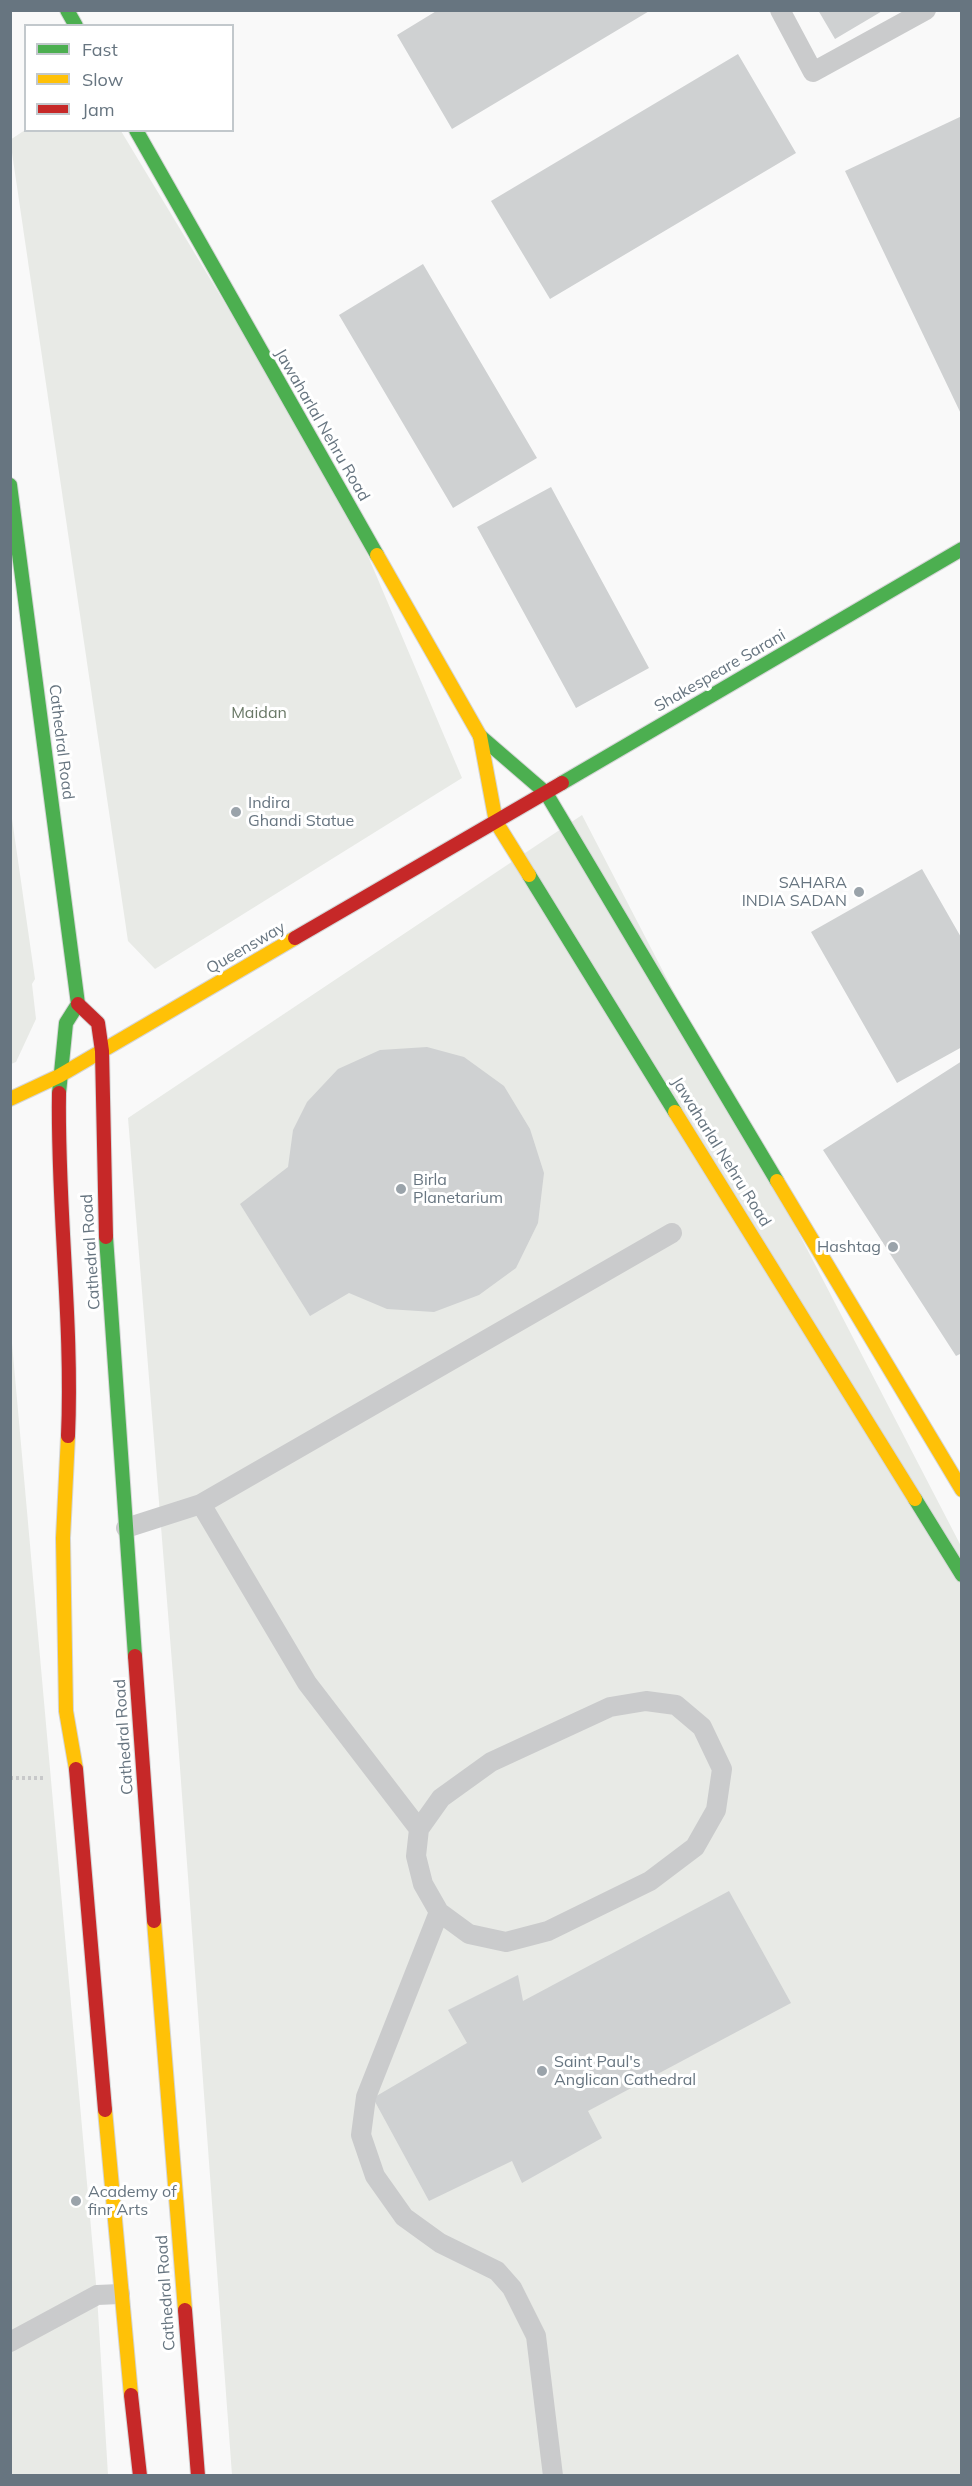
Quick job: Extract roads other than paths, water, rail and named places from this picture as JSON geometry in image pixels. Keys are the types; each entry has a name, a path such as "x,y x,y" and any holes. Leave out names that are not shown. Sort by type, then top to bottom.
{"main road":[{"path":"68,10 75,24"},
{"name":"Jawaharlal Nehru Road","path":"137,132 480,736 496,822 962,1575"},
{"name":"Cathedral Road","path":"10,485 78,1004 98,1023 102,1051 103,1193 126,1528 198,2475"},
{"name":"Shakespeare Sarani","path":"496,822 962,549"},
{"name":"Jawaharlal Nehru Road","path":"480,736 546,793 962,1490"},
{"name":"Queensway","path":"10,1099 59,1076 496,822"},
{"name":"Cathedral Road","path":"78,1004 66,1023 59,1076 58,1137 70,1383 63,1538 66,1711 79,1783 120,2294 140,2475"}],"lane":[{"path":"780,10 813,72 926,10"},
{"path":"126,1528 201,1504 672,1233"},
{"path":"201,1504 307,1683 419,1828"},
{"path":"646,1701 676,1706 702,1727 722,1769 716,1810 694,1847 650,1881 548,1931 506,1942 469,1934 439,1912 423,1884 416,1856 419,1828 441,1798 491,1762 610,1707 646,1701"},
{"path":"439,1912 366,2097 361,2135 375,2176 404,2217 440,2243 496,2271 512,2288 536,2336 554,2475"},
{"path":"10,2342 97,2295 120,2294"}],"place":[{"name":"Indira Ghandi Statue","path":"236,812"},
{"name":"SAHARA INDIA SADAN","path":"859,892"},
{"name":"Birla Planetarium","path":"401,1189"},
{"name":"Hashtag","path":"893,1247"},
{"name":"Saint Paul's Anglican Cathedral","path":"542,2071"},
{"name":"Academy of finr Arts","path":"76,2201"}],"park label":[{"name":"Maidan","path":"259,713"}]}
